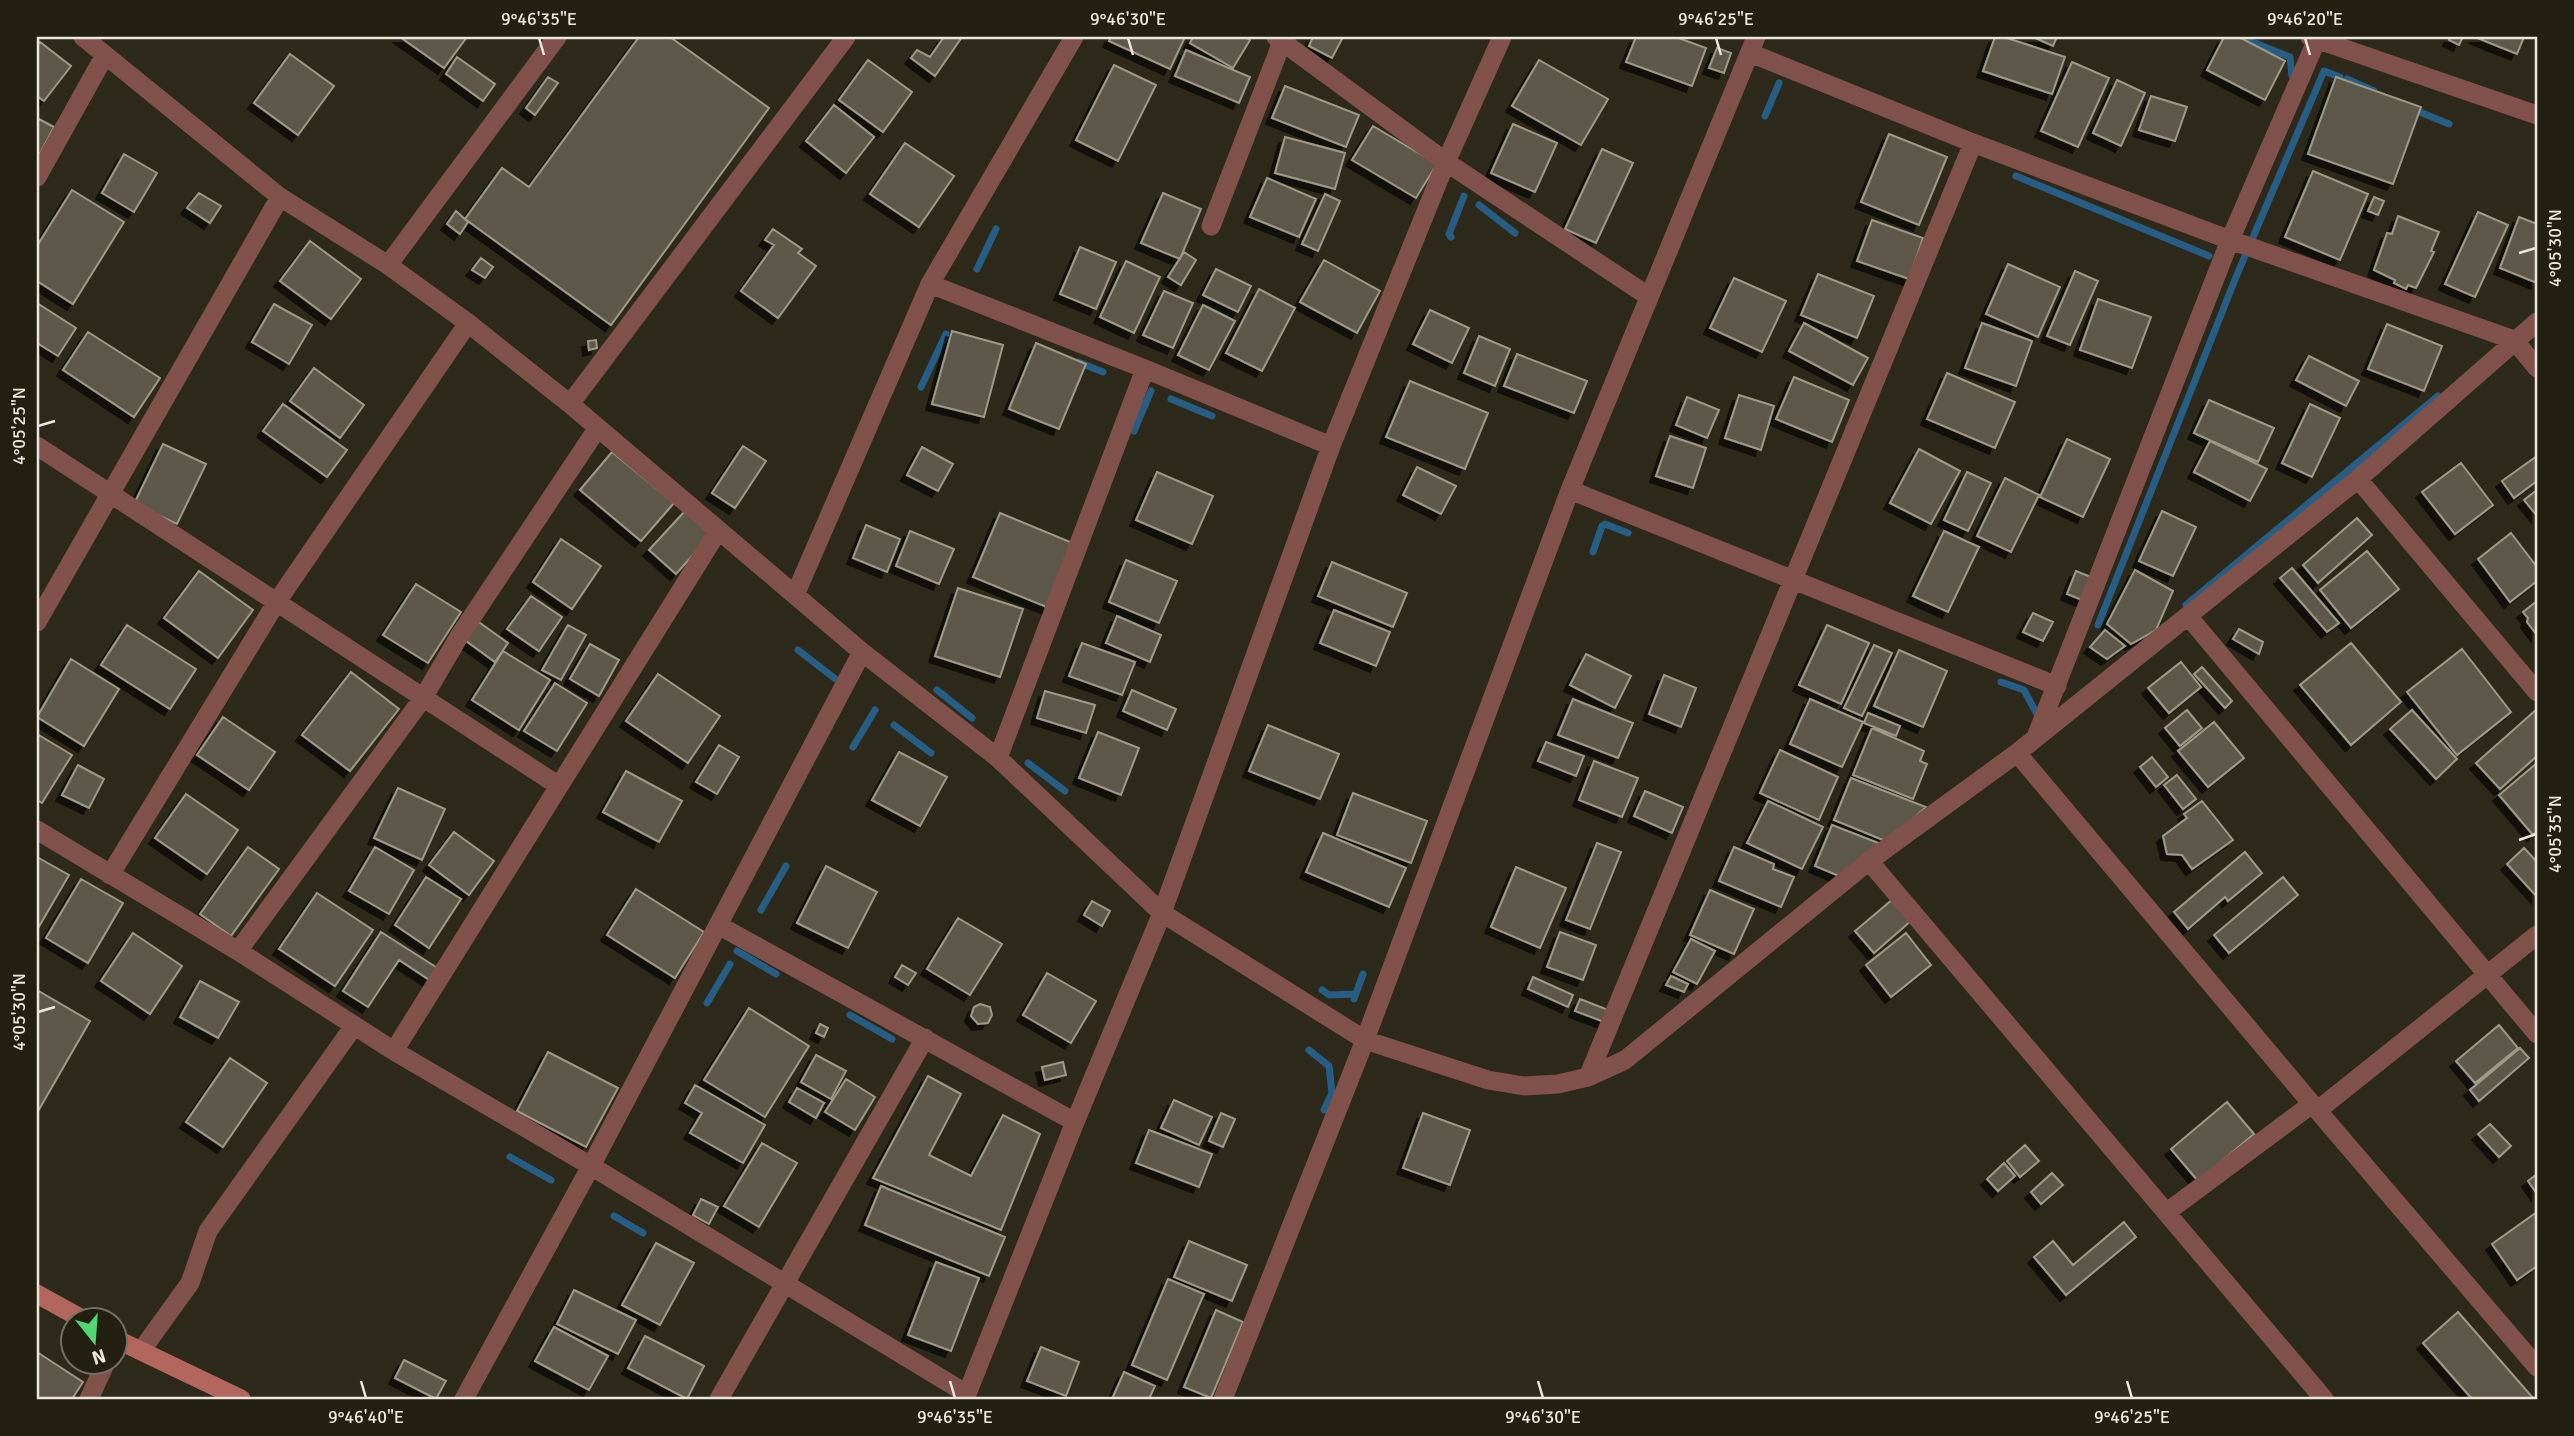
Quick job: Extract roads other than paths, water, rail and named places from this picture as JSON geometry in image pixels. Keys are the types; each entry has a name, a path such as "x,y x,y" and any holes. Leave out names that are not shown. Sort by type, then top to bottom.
{"main road":[{"path":"37,1294 60,1307"},
{"path":"130,1346 241,1399"}],"street":[{"path":"83,37 281,197 388,265 468,323 570,404 862,652 998,758 1162,913 1365,1040 1488,1080 1524,1086 1558,1084 1588,1077 1625,1060 1869,861 2035,739 2358,479 2537,322"},
{"path":"388,265 557,37"},
{"path":"570,404 846,37"},
{"path":"795,595 930,284 1073,37"},
{"path":"37,830 238,951 394,1051 592,1166 785,1283 966,1397 1075,1122 1162,913 1331,446 1446,162 1502,37"},
{"path":"2035,739 2230,240 2315,38 2535,108"},
{"path":"1211,226 1279,39 1446,162 1648,296"},
{"path":"1223,1399 1365,1040 1570,490 1753,45 1973,143 2230,240 2514,340 2537,368"},
{"path":"37,177 105,55"},
{"path":"1588,1077 1973,143"},
{"path":"37,622 281,197"},
{"path":"930,284 1331,446"},
{"path":"110,875 276,603 468,323"},
{"path":"998,758 1145,369"},
{"path":"238,951 423,698 460,635 597,429"},
{"path":"37,446 559,786"},
{"path":"2358,479 2537,692"},
{"path":"1570,490 2057,686"},
{"path":"394,1051 719,531"},
{"path":"2188,616 2537,1034"},
{"path":"464,1399 592,1166 862,652"},
{"path":"2017,753 2537,1367"},
{"path":"1869,861 2324,1399"},
{"path":"718,925 1075,1122"},
{"path":"2167,1212 2315,1107 2489,975 2537,935"},
{"path":"141,1351 190,1283 208,1231 354,1026"},
{"path":"719,1399 925,1038"},
{"path":"89,1399 100,1376"}],"waterway":[{"path":"2240,37 2290,57 2292,76"},
{"path":"2098,625 2236,277 2324,71 2340,77"},
{"path":"2347,79 2374,91"},
{"path":"1765,116 1779,83"},
{"path":"2410,108 2449,124"},
{"path":"2016,176 2209,256"},
{"path":"1451,237 1449,234 1464,196"},
{"path":"1479,205 1515,233"},
{"path":"977,269 996,229"},
{"path":"921,387 946,334"},
{"path":"1078,362 1103,372"},
{"path":"1134,431 1151,391"},
{"path":"2186,605 2438,396"},
{"path":"1171,399 1212,416"},
{"path":"1605,524 1628,533"},
{"path":"1593,552 1602,526"},
{"path":"798,650 842,684"},
{"path":"2001,682 2024,690 2039,718"},
{"path":"937,690 972,718"},
{"path":"853,747 875,710"},
{"path":"894,725 931,753"},
{"path":"1028,763 1065,791"},
{"path":"761,910 786,866"},
{"path":"737,951 776,974"},
{"path":"707,1003 730,964"},
{"path":"1354,999 1363,974"},
{"path":"1322,990 1329,995 1354,994"},
{"path":"850,1015 892,1039"},
{"path":"1309,1050 1329,1066 1332,1093 1324,1110"},
{"path":"510,1157 551,1180"},
{"path":"614,1216 643,1233"}]}
